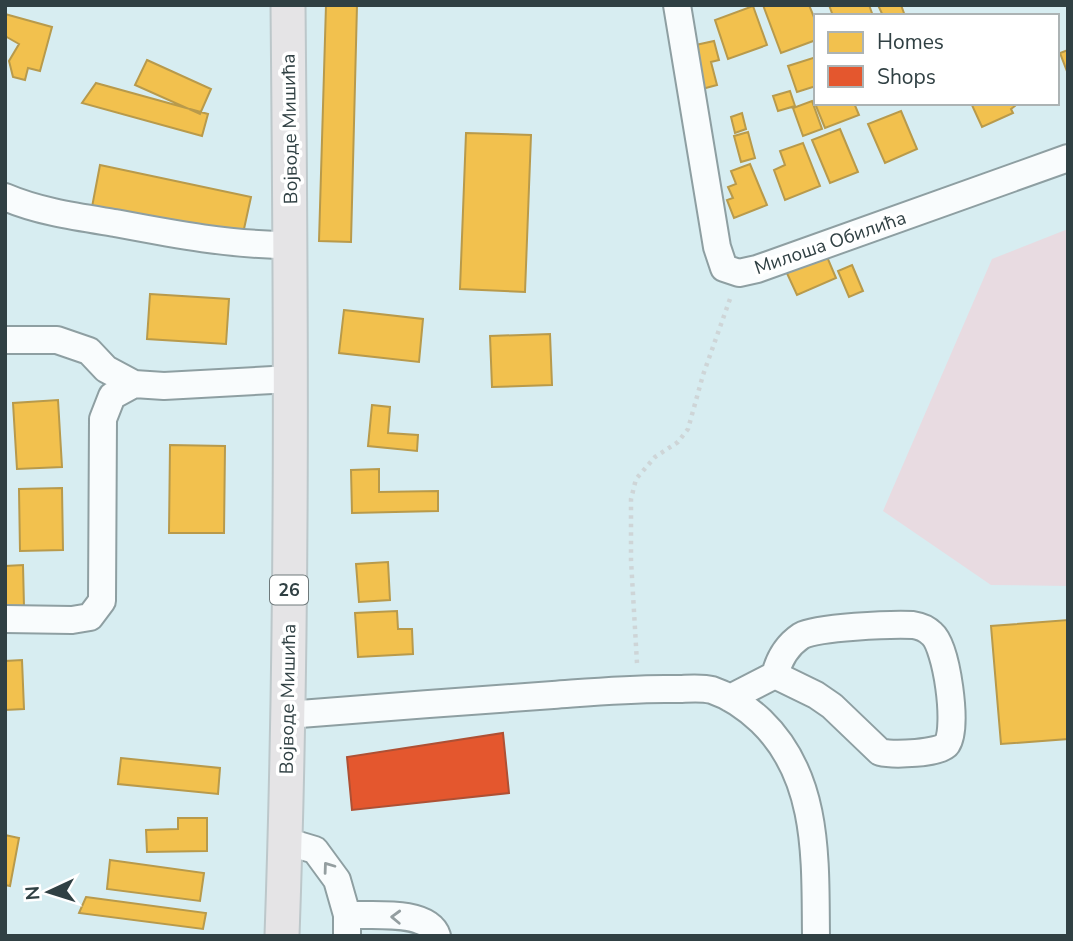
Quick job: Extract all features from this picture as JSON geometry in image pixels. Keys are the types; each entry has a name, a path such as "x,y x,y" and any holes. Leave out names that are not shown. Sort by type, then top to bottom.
{"main road":[{"name":"Војводе Мишића","path":"282,936 288,715 291,379 288,5"}],"street":[{"name":"Милоша Обилића","path":"677,5 717,247 724,268 739,273 1068,158"},
{"path":"5,197 44,210 189,238 290,245"},
{"path":"5,340 57,340 89,351 106,369 134,384 164,386 291,379"},
{"path":"5,619 72,620 90,617 102,601 103,419 112,396 134,384"},
{"path":"730,698 775,675 779,660 788,647 813,631 913,625 933,634 938,642 951,712 949,739 939,751 885,754 875,748 832,706 775,675"},
{"path":"288,715 639,688 710,690 730,698 751,712 766,727 783,748 802,786 811,819 815,855 816,936"},
{"path":"285,841 315,850 337,880 347,925 416,918 428,922 437,936"}],"path":[{"path":"639,688 631,560 631,499 636,479 655,457 678,442 688,429 702,375 739,273"}],"shaded area":[{"path":"1068,229 1068,586 991,585 883,511 992,259"}],"building: Homes":[{"path":"326,5 357,5 351,242 319,241"},
{"path":"763,5 809,5 814,17 814,41 781,53"},
{"path":"829,5 869,5 872,14 832,14"},
{"path":"878,5 901,5 904,14 882,14"},
{"path":"753,6 767,45 728,59 715,20"},
{"path":"5,14 52,27 40,71 28,68 25,80 13,77 9,61 19,44 5,36"},
{"path":"714,41 719,60 711,62 717,85 702,89 691,46"},
{"path":"1068,50 1068,74 1060,53"},
{"path":"814,58 814,87 797,92 788,66"},
{"path":"147,60 211,89 200,114 135,85"},
{"path":"96,83 208,114 202,136 82,103"},
{"path":"790,91 795,106 778,111 773,96"},
{"path":"812,101 822,129 803,136 793,108"},
{"path":"816,105 855,105 859,115 825,128"},
{"path":"972,105 1015,105 1011,109 1013,113 982,127"},
{"path":"901,111 917,149 885,163 868,124"},
{"path":"742,113 746,129 735,133 731,117"},
{"path":"840,129 858,172 830,183 812,140"},
{"path":"748,132 755,158 741,162 734,136"},
{"path":"466,133 531,135 525,292 460,289"},
{"path":"803,143 820,186 785,200 774,170 785,165 780,151"},
{"path":"750,164 767,205 734,218 727,200 733,198 728,187 736,184 731,171"},
{"path":"100,165 251,197 242,238 92,207"},
{"path":"825,252 836,278 797,295 785,269"},
{"path":"852,265 863,291 849,297 838,271"},
{"path":"150,294 229,299 226,344 147,339"},
{"path":"344,310 423,319 419,362 339,353"},
{"path":"550,334 552,385 492,387 490,336"},
{"path":"58,400 62,467 17,469 13,403"},
{"path":"372,405 390,407 388,433 418,435 417,451 368,446"},
{"path":"170,445 225,446 224,533 169,533"},
{"path":"379,469 379,492 438,491 438,511 352,513 351,470"},
{"path":"62,488 63,550 20,551 19,489"},
{"path":"388,562 390,600 359,602 356,564"},
{"path":"23,565 24,607 5,608 5,566"},
{"path":"397,611 398,629 412,629 413,654 358,657 355,613"},
{"path":"1068,620 1068,739 1001,744 991,626"},
{"path":"22,660 24,709 5,710 5,661"},
{"path":"121,758 220,768 218,794 118,784"},
{"path":"178,818 207,818 207,851 147,852 146,830 178,829"},
{"path":"5,835 19,838 10,886 5,885"},
{"path":"110,860 204,873 200,901 107,889"},
{"path":"86,897 206,913 203,929 79,913"}],"building: Shops":[{"path":"503,733 509,793 352,810 347,757"}]}
